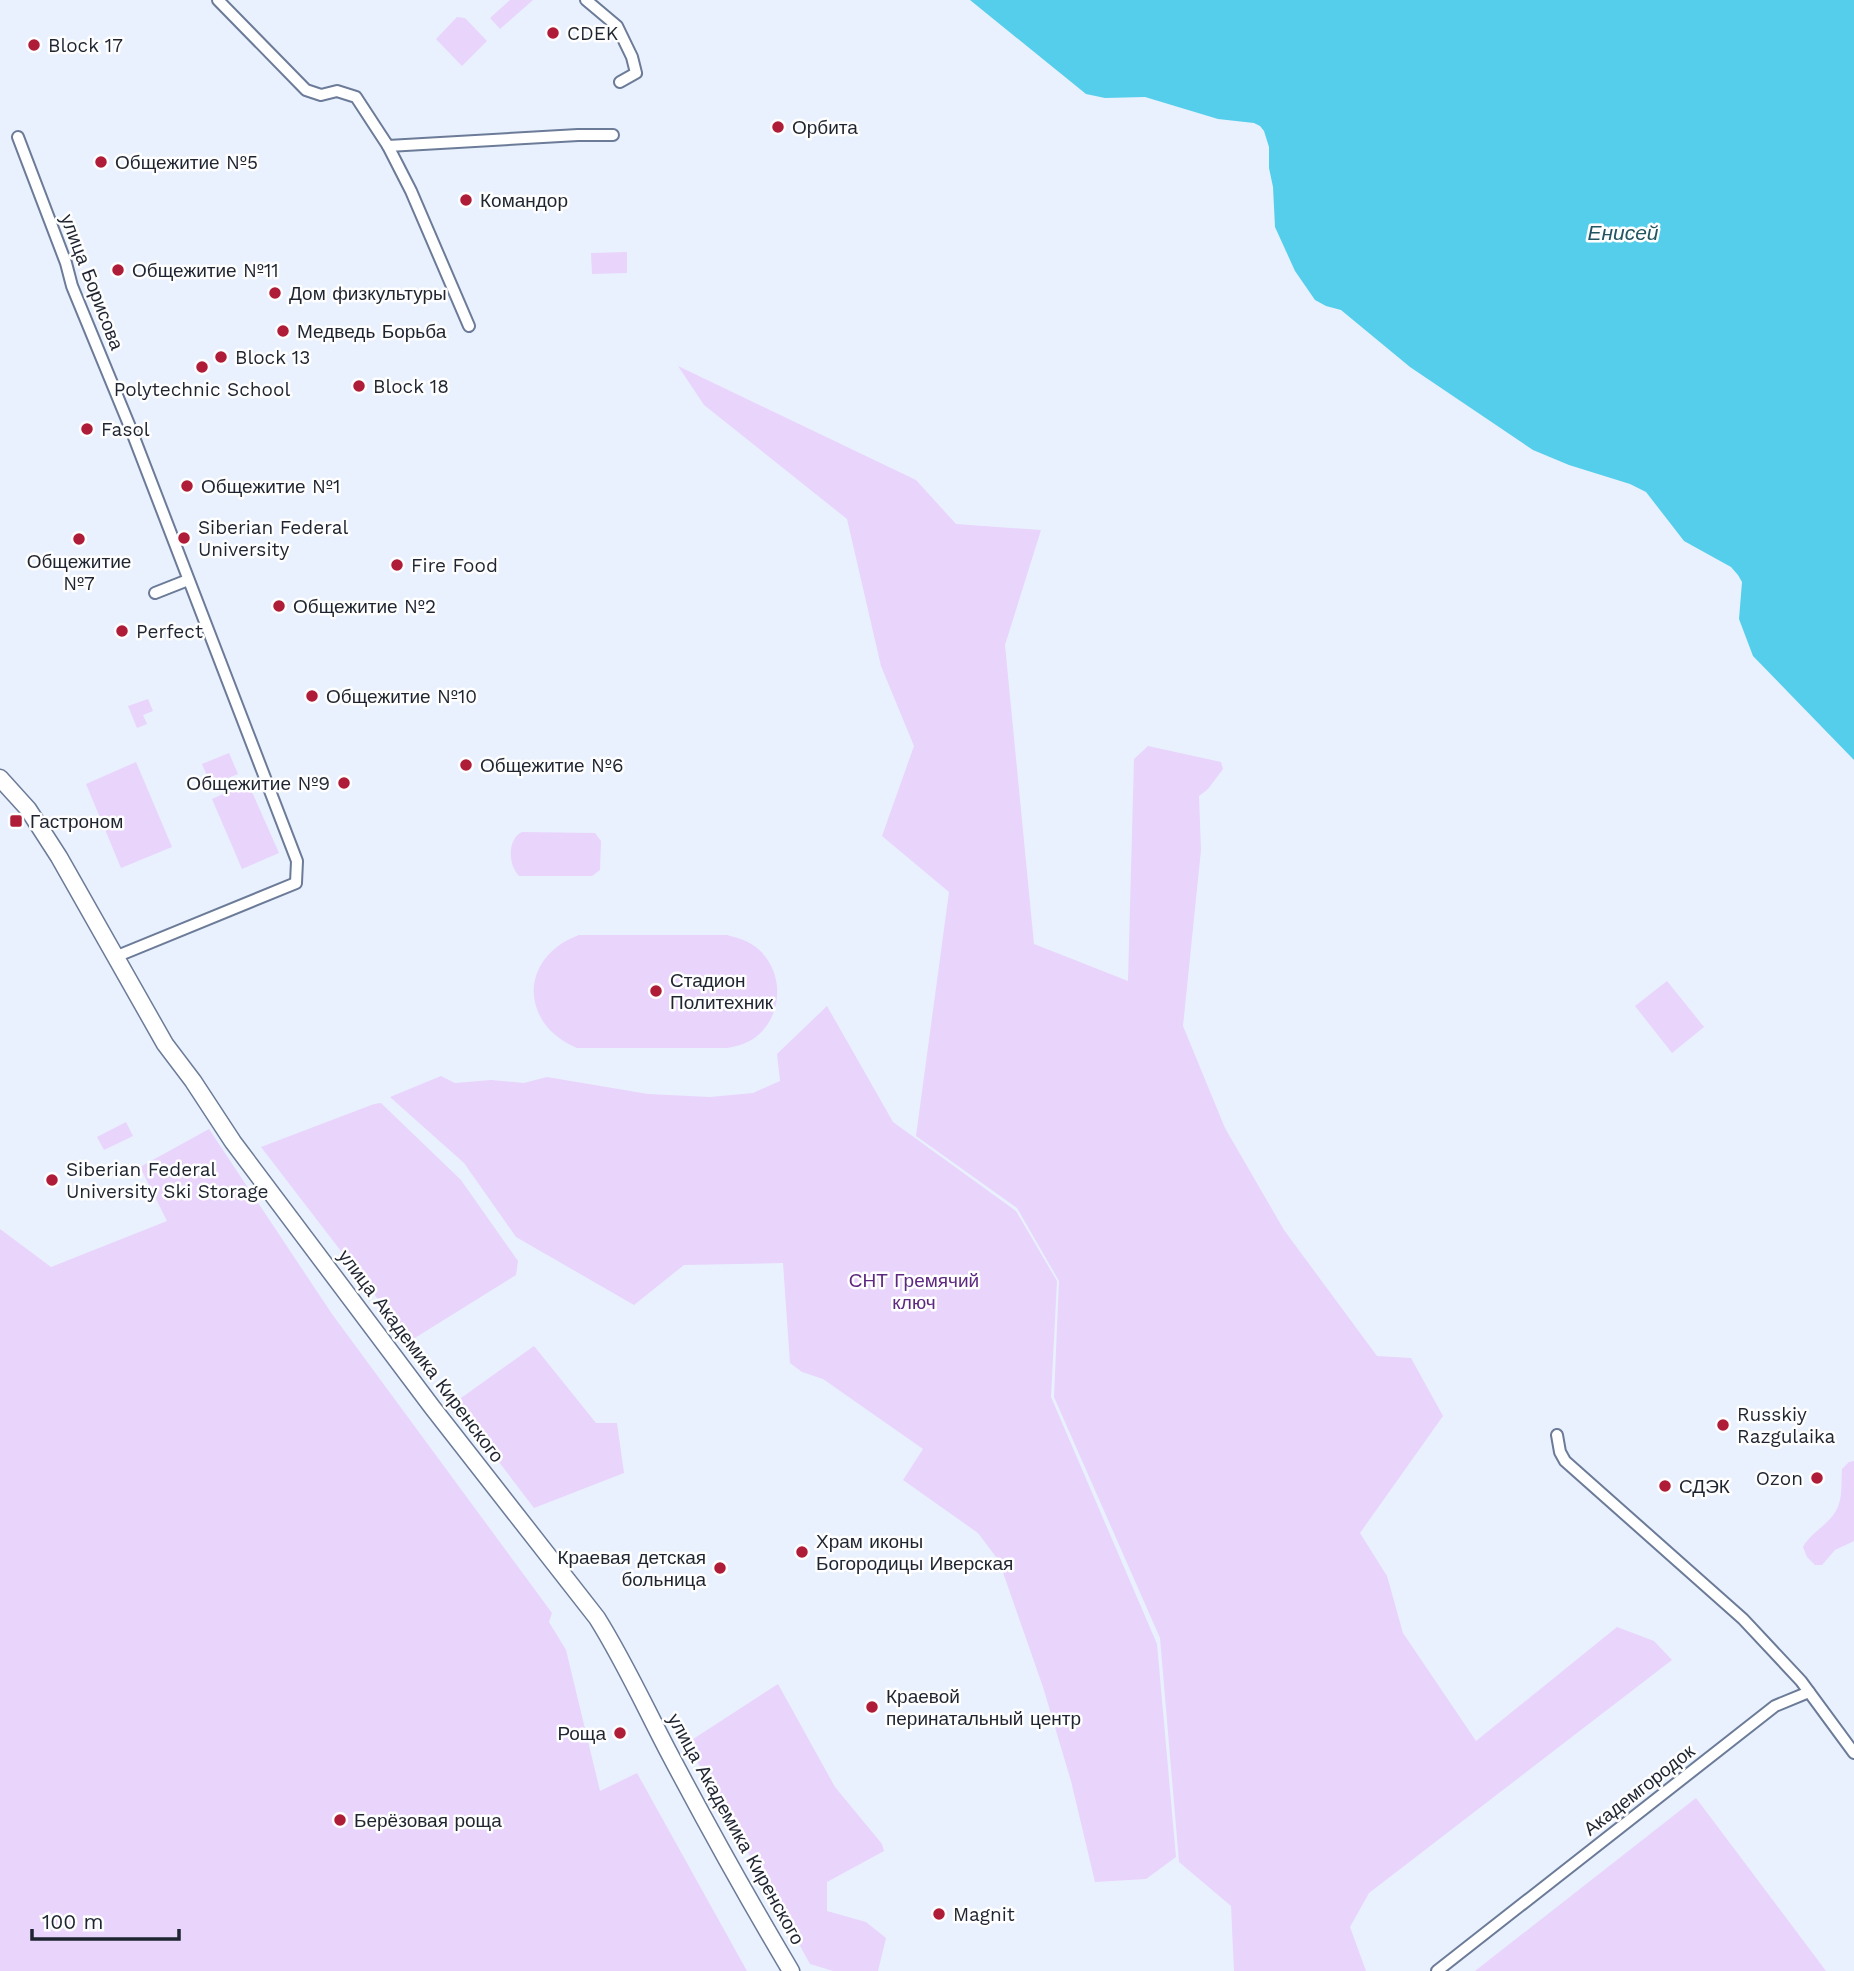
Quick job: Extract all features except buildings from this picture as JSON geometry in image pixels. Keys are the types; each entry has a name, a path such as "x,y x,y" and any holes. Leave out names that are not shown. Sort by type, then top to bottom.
{"main road":[{"name":"улица Академика Киренского","path":"0,778 28,809 59,857 165,1044 233,1142 440,1418 597,1618 790,1971"}],"street":[{"path":"218,0 306,90 321,95 337,91 356,97 388,146 411,191 469,326"},
{"path":"586,0 617,26 632,57 636,73 620,82"},
{"path":"388,146 613,135"},
{"name":"улица Борисова","path":"18,137 66,263 72,286 188,580"},
{"path":"115,957 296,883 296,861 188,580 155,593"},
{"path":"1557,1435 1560,1452 1565,1461 1743,1619 1801,1681 1854,1753"},
{"name":"Академгородок","path":"1437,1971 1775,1706 1809,1692"}],"green space":[{"path":"510,0 533,0 500,29 490,18"},
{"path":"457,17 465,18 487,41 462,66 436,39"},
{"path":"627,252 627,273 592,274 591,253"},
{"path":"678,366 916,480 956,524 1041,530 1005,645 1034,944 1128,981 1134,759 1148,746 1221,762 1223,769 1199,796 1201,850 1183,1026 1225,1128 1284,1230 1377,1356 1411,1358 1443,1416 1360,1533 1387,1576 1403,1633 1476,1741 1617,1627 1654,1641 1672,1660 1369,1893 1350,1927 1366,1971 1234,1971 1231,1906 1179,1862 1160,1638 1054,1397 1059,1281 1017,1208 916,1136 949,892 882,836 914,746 881,666 847,519 704,405"},
{"path":"148,699 153,711 143,715 147,724 137,728 128,706"},
{"path":"229,753 238,774 211,785 202,764"},
{"path":"136,762 172,847 121,868 86,784"},
{"path":"248,783 279,853 242,869 212,799"},
{"path":"522,832 595,833 601,841 600,870 592,876 519,876 511,859 511,852 514,840"},
{"name":"Стадион Политехник","path":"579,935 727,935 743,940 757,948 772,968 777,992 772,1016 766,1027 754,1038 727,1048 577,1048 558,1037 544,1023 536,1007 534,991 537,974 545,959 559,945"},
{"path":"1667,981 1704,1027 1672,1053 1635,1006"},
{"name":"СНТ Гремячий ключ","path":"827,1006 893,1122 1016,1211 1057,1281 1051,1397 1157,1644 1176,1857 1146,1879 1095,1882 1071,1781 1043,1687 999,1561 978,1533 903,1480 923,1449 823,1379 802,1372 790,1363 783,1263 684,1265 634,1305 516,1237 464,1163 390,1097 441,1076 455,1083 491,1080 524,1083 547,1077 648,1094 710,1097 753,1093 780,1081 777,1054"},
{"path":"381,1103 461,1180 518,1261 516,1275 410,1341 261,1147"},
{"path":"126,1122 133,1136 104,1150 97,1137"},
{"path":"209,1129 332,1314 552,1613 549,1622 566,1650 600,1791 637,1773 747,1971 0,1971 0,1229 51,1267 167,1221 140,1167"},
{"path":"534,1346 596,1423 617,1423 624,1473 534,1508 454,1403"},
{"path":"1854,1461 1854,1541 1835,1550 1822,1565 1815,1565 1807,1557 1803,1547 1837,1509 1841,1494 1842,1469"},
{"path":"778,1684 835,1787 882,1844 884,1851 827,1882 827,1911 866,1922 886,1938 878,1971 833,1971 810,1964 687,1743"},
{"path":"1696,1798 1826,1971 1475,1971"}],"water":[{"name":"Енисей","path":"970,0 1854,0 1854,760 1753,656 1739,619 1742,582 1738,575 1731,567 1684,541 1646,492 1533,450 1410,367 1341,310 1315,300 1295,271 1275,227 1269,147 1260,126 1218,119 1145,97 1105,98 1086,94"}],"place":[{"name":"CDEK","path":"553,33"},
{"name":"Block 17","path":"34,45"},
{"name":"Орбита","path":"778,127"},
{"name":"Общежитие №5","path":"101,162"},
{"name":"Командор","path":"466,200"},
{"name":"Общежитие №11","path":"118,270"},
{"name":"Дом физкультуры","path":"275,293"},
{"name":"Медведь Борьба","path":"283,331"},
{"name":"Block 13","path":"221,357"},
{"name":"Polytechnic School","path":"202,367"},
{"name":"Block 18","path":"359,386"},
{"name":"Fasol","path":"87,429"},
{"name":"Общежитие №1","path":"187,486"},
{"name":"Siberian Federal University","path":"184,538"},
{"name":"Общежитие №7","path":"79,539"},
{"name":"Fire Food","path":"397,565"},
{"name":"Общежитие №2","path":"279,606"},
{"name":"Perfect","path":"122,631"},
{"name":"Общежитие №10","path":"312,696"},
{"name":"Общежитие №6","path":"466,765"},
{"name":"Общежитие №9","path":"344,783"},
{"name":"Гастроном","path":"16,821"},
{"name":"Стадион Политехник","path":"656,991"},
{"name":"Siberian Federal University Ski Storage","path":"52,1180"},
{"name":"Russkiy Razgulaika","path":"1723,1425"},
{"name":"Ozon","path":"1817,1478"},
{"name":"СДЭК","path":"1665,1486"},
{"name":"Храм иконы Богородицы Иверская","path":"802,1552"},
{"name":"Краевая детская больница","path":"720,1568"},
{"name":"Краевой перинатальный центр","path":"872,1707"},
{"name":"Роща","path":"620,1733"},
{"name":"Берёзовая роща","path":"340,1820"},
{"name":"Magnit","path":"939,1914"}]}
